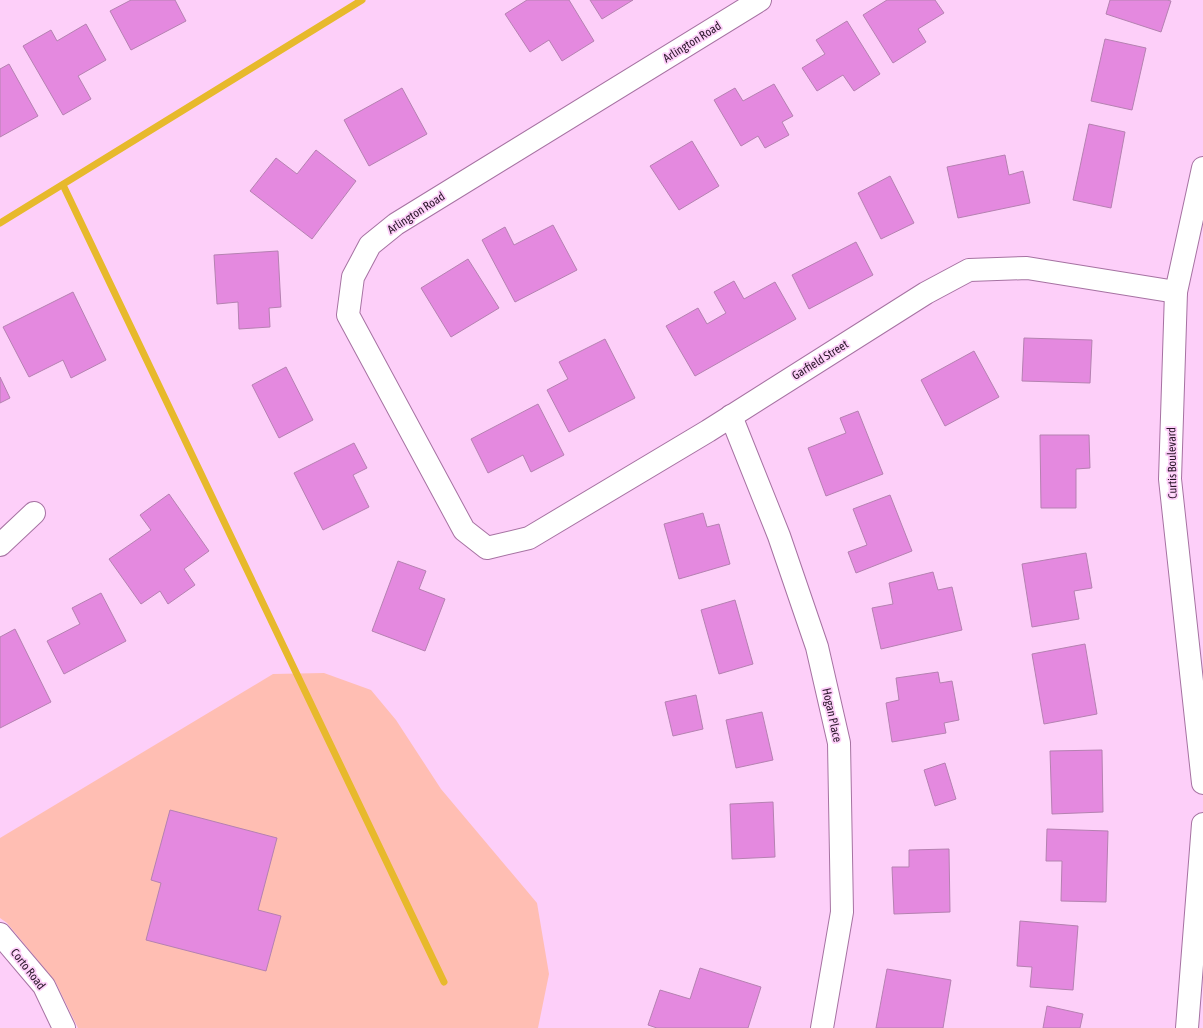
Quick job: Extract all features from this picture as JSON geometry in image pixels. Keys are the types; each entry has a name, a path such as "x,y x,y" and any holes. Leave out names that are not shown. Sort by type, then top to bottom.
{"street":[{"name":"Arlington Road","path":"487,548 464,530 348,316 353,278 370,245 396,224 760,0"},
{"name":"Curtis Boulevard","path":"1203,168 1176,292 1170,479 1203,783"},
{"name":"Garfield Street","path":"487,548 529,538 731,416 926,293 969,270 1027,268 1176,292"},
{"name":"Hogan Place","path":"731,416 779,536 817,647 839,743 842,912 822,1028"},
{"path":"0,545 34,513"},
{"path":"1187,1028 1203,824"},
{"name":"Corto Road","path":"0,934 44,986 64,1028"}],"shaded area":[{"path":"324,673 371,690 396,720 441,789 537,903 549,974 538,1028 78,1028 55,981 7,923 0,918 0,838 273,674"}],"building":[{"path":"131,0 175,0 186,21 131,50 110,11"},
{"path":"527,0 569,0 594,41 562,61 549,40 530,52 505,14"},
{"path":"590,0 633,0 602,19"},
{"path":"887,0 935,0 944,13 918,29 926,42 893,63 863,15"},
{"path":"1110,0 1171,1 1161,32 1106,14"},
{"path":"847,21 880,74 854,91 843,75 817,91 802,68 825,54 816,40"},
{"path":"86,24 106,60 78,76 91,99 63,115 23,46 51,30 57,41"},
{"path":"1105,39 1146,48 1132,110 1091,101"},
{"path":"9,64 38,116 0,137 0,69"},
{"path":"774,84 793,116 782,122 789,135 765,148 758,136 741,146 714,100 735,88 743,101"},
{"path":"402,88 427,134 369,166 344,120"},
{"path":"1089,124 1125,132 1111,208 1073,200"},
{"path":"692,141 719,186 679,210 650,166"},
{"path":"316,150 356,181 312,239 250,191 276,158 297,174"},
{"path":"1005,155 1009,175 1023,171 1030,203 958,218 947,167"},
{"path":"890,176 914,223 881,239 858,193"},
{"path":"553,225 577,270 515,302 482,240 505,227 514,245"},
{"path":"856,242 873,275 809,309 792,275"},
{"path":"278,251 281,307 269,308 270,327 239,329 238,302 217,304 214,255"},
{"path":"468,259 499,308 451,337 421,288"},
{"path":"734,281 744,299 775,282 796,319 695,376 666,326 698,308 707,324 726,313 714,292"},
{"path":"73,292 106,360 71,378 63,360 29,377 3,327"},
{"path":"1024,338 1092,340 1090,383 1022,381"},
{"path":"605,339 635,398 569,432 547,390 568,379 559,362"},
{"path":"974,351 999,397 945,426 921,380"},
{"path":"286,367 313,420 279,438 252,385"},
{"path":"0,377 10,398 0,403"},
{"path":"538,404 564,455 531,472 523,455 488,473 471,439"},
{"path":"858,411 883,474 826,496 808,448 846,433 840,418"},
{"path":"1040,435 1089,435 1090,468 1076,469 1076,508 1041,508"},
{"path":"354,443 367,468 353,475 369,507 323,530 294,473"},
{"path":"169,494 209,551 184,569 195,585 168,604 160,591 141,604 109,559 151,530 140,515"},
{"path":"890,495 912,551 856,573 848,552 867,545 853,509"},
{"path":"703,513 707,527 719,524 730,564 679,579 664,524"},
{"path":"1086,553 1092,588 1074,591 1079,619 1032,627 1022,564"},
{"path":"398,561 426,571 419,589 445,599 425,651 372,631"},
{"path":"933,572 938,590 952,587 962,630 881,649 872,608 893,604 889,583"},
{"path":"101,593 126,641 64,674 47,641 80,624 72,608"},
{"path":"735,600 753,664 719,674 701,610"},
{"path":"15,629 51,702 0,728 0,637"},
{"path":"1085,644 1097,714 1044,724 1032,654"},
{"path":"938,672 940,683 952,681 959,720 944,723 946,733 892,742 886,703 899,700 896,678"},
{"path":"696,695 703,729 673,736 665,702"},
{"path":"762,712 773,760 736,768 726,720"},
{"path":"1102,750 1103,812 1052,814 1050,751"},
{"path":"945,763 956,799 935,806 924,770"},
{"path":"773,802 775,857 732,859 730,804"},
{"path":"170,810 277,838 258,910 281,916 266,971 146,940 161,883 151,880"},
{"path":"1047,829 1108,831 1106,902 1061,901 1062,861 1046,861"},
{"path":"949,849 950,912 894,914 892,867 909,867 909,850"},
{"path":"1020,921 1078,926 1073,990 1030,987 1032,967 1017,966"},
{"path":"700,968 761,987 748,1028 657,1028 648,1025 660,990 690,999"},
{"path":"887,969 951,980 943,1028 876,1028"},
{"path":"1047,1006 1083,1014 1080,1028 1043,1028"}],"waterway":[{"path":"0,223 362,0"},
{"path":"63,185 444,982"}]}
